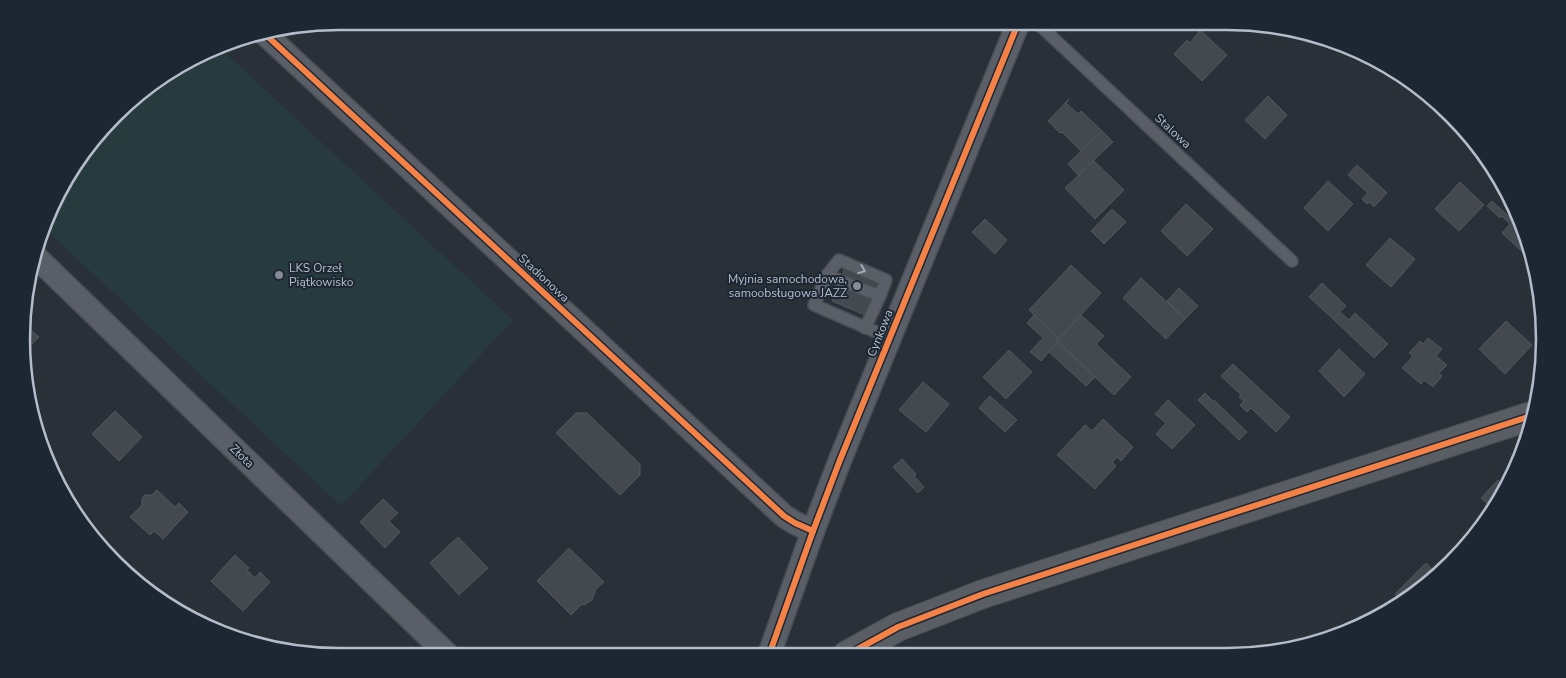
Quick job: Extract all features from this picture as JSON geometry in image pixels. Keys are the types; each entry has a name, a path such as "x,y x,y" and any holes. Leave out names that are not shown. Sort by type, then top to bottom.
{"street":[{"name":"Cynkowa","path":"772,648 813,531 1015,30"},
{"name":"Stadionowa","path":"270,38 784,516 813,531"},
{"name":"Złota","path":"40,261 441,648"},
{"path":"860,648 898,627 983,594 1525,418"}],"lane":[{"name":"Stalowa","path":"1045,30 1292,261"},
{"path":"865,328 886,280 840,260 827,276 814,305 865,328 890,338"},
{"path":"827,276 880,296"}],"green space":[{"name":"LKS Orzeł Piątkowisko","path":"225,52 513,320 341,506 49,233 71,184 107,135 135,107 167,82 184,71"}],"building":[{"path":"1197,30 1200,30 1227,55 1202,81 1174,54 1187,40 1190,43 1199,32"},
{"path":"1268,96 1287,115 1265,139 1245,120"},
{"path":"1069,99 1066,103 1078,114 1081,111 1102,131 1081,151 1048,121"},
{"path":"1102,131 1113,142 1078,175 1068,164"},
{"path":"1094,161 1124,190 1095,219 1065,188"},
{"path":"1357,165 1387,193 1374,207 1362,199 1368,193 1348,175"},
{"path":"1328,181 1353,204 1328,231 1304,208"},
{"path":"1460,182 1484,205 1459,231 1435,209"},
{"path":"1492,201 1511,219 1523,253 1502,233 1510,224 1487,206"},
{"path":"1186,204 1213,229 1187,256 1161,231"},
{"path":"1112,209 1126,222 1104,244 1091,231"},
{"path":"985,219 1007,240 995,254 972,232"},
{"path":"1390,238 1415,259 1391,287 1366,265"},
{"name":"Myjnia samochodowa, samoobsługowa JAZZ","path":"849,258 883,272 865,315 832,301"},
{"path":"1071,265 1101,293 1059,339 1029,310"},
{"path":"1141,278 1185,319 1166,339 1123,298"},
{"path":"1322,283 1346,306 1333,319 1309,297"},
{"path":"1179,288 1198,306 1185,319 1167,301"},
{"path":"1340,312 1349,320 1355,313 1388,344 1374,358 1333,319"},
{"path":"1034,315 1059,339 1041,361 1030,352 1043,338 1027,323"},
{"path":"1081,315 1104,336 1096,344 1131,377 1114,395 1057,341"},
{"path":"1506,321 1532,345 1505,374 1479,349"},
{"path":"30,330 39,337 30,346"},
{"path":"1428,338 1442,349 1436,356 1447,365 1439,373 1442,376 1433,387 1424,380 1421,384 1402,368 1413,356 1409,353 1420,341 1423,344"},
{"path":"1058,342 1095,377 1086,386 1049,352"},
{"path":"1339,349 1365,374 1344,397 1319,371"},
{"path":"1009,350 1032,372 1006,399 983,377"},
{"path":"1233,364 1290,417 1276,432 1251,408 1247,412 1240,405 1244,401 1239,397 1241,395 1221,376"},
{"path":"923,382 949,404 926,432 899,410"},
{"path":"1205,393 1247,432 1239,440 1198,400"},
{"path":"990,396 1017,420 1005,432 979,408"},
{"path":"1168,400 1195,425 1172,449 1156,434 1166,423 1155,414"},
{"path":"115,411 142,437 119,461 92,434"},
{"path":"576,413 587,413 640,464 640,475 620,495 556,433"},
{"path":"1103,419 1133,447 1121,461 1117,457 1112,462 1116,466 1095,489 1057,455 1085,425 1092,431"},
{"path":"902,459 916,474 914,476 924,487 918,493 893,467"},
{"path":"1498,480 1501,483 1488,504 1481,498"},
{"path":"157,490 175,507 179,503 188,512 163,539 154,531 150,535 130,517 142,505 142,498 145,495 152,495"},
{"path":"383,499 398,513 389,521 400,532 385,548 360,522"},
{"path":"458,537 488,568 459,595 430,563"},
{"path":"569,548 604,582 596,589 592,600 581,605 571,615 537,581"},
{"path":"235,555 249,568 247,570 255,578 260,572 270,582 243,611 211,581"},
{"path":"1426,563 1432,570 1399,596 1395,594"}],"cycle path":[{"path":"771,648 840,460 1015,30"},
{"path":"270,38 784,516 813,531"},
{"path":"860,648 898,627 983,594 1525,418"}],"place":[{"name":"LKS Orzeł Piątkowisko","path":"279,275"},
{"name":"Myjnia samochodowa, samoobsługowa JAZZ","path":"857,286"}]}
